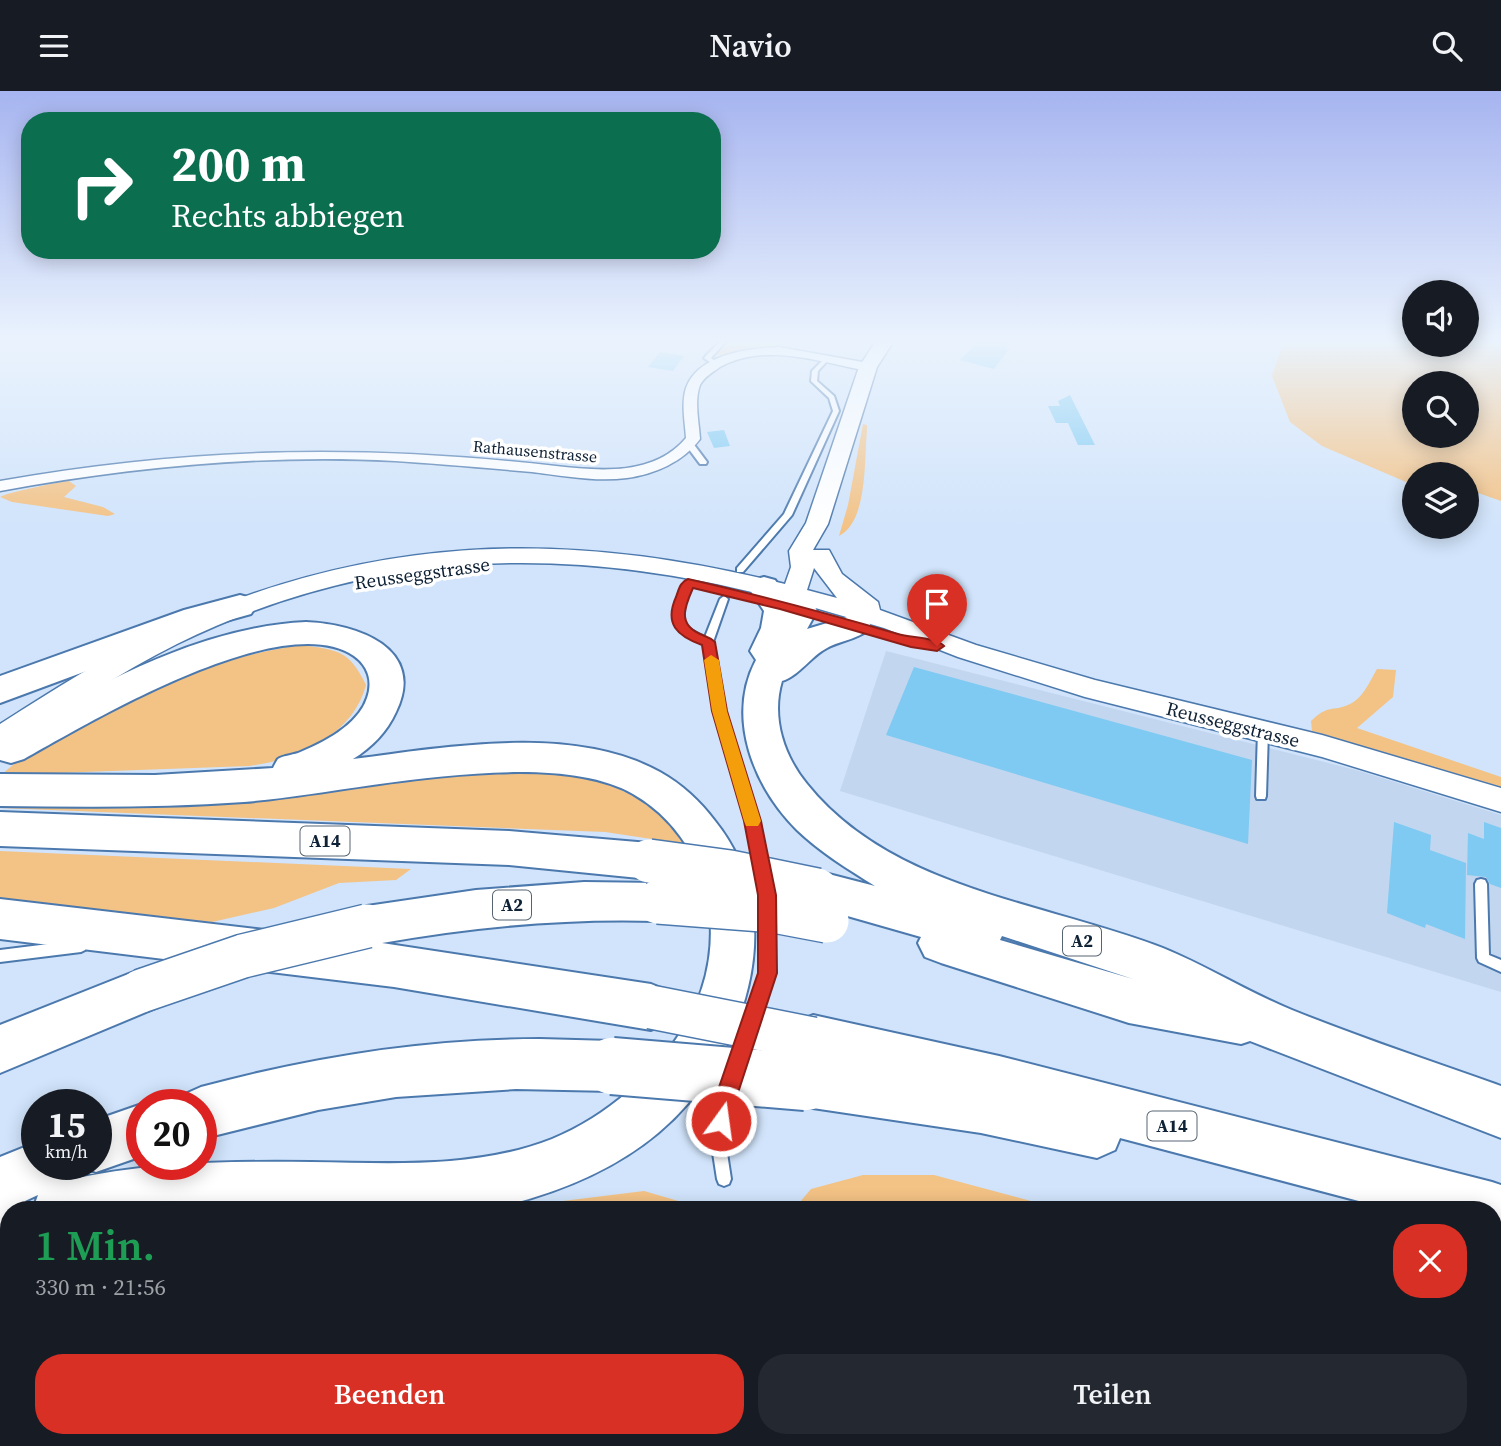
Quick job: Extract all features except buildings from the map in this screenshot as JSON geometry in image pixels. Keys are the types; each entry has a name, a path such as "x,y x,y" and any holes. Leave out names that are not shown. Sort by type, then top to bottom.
{"highway":[{"name":"A2","path":"776,593 765,680 760,697 762,732 775,770 807,814 848,848 885,869 967,904 1132,957 1274,1025 1501,1112"},
{"path":"0,690 196,618 240,606"},
{"path":"765,680 803,644 829,632 854,626"},
{"path":"4,749 132,683 194,659 263,640 314,633 348,638 371,649 384,664 387,687 378,712 347,744 316,762 249,779 134,785 105,790"},
{"path":"0,790 105,790 133,793 251,786 499,757 557,759 604,766 644,782 661,793 691,818 705,836 722,869 733,947 728,981 710,1030 692,1059 668,1089 636,1118 600,1143 530,1174 482,1185 404,1191 278,1189 142,1196 110,1201"},
{"name":"A14","path":"0,829 496,848 649,861 730,872 822,905"},
{"name":"A2","path":"0,1049 141,991 243,955 367,926 441,913 536,903 613,900 774,911 822,905 1129,1001 1274,1025"},
{"name":"A14","path":"0,919 394,966 651,1007 809,1061 999,1081 1462,1201"},
{"path":"217,1109 302,1087 379,1074 448,1067 517,1063 612,1066 809,1061 981,1108 1100,1132 1366,1201"},
{"path":"0,1184 21,1175"}],"main road":[{"path":"857,402 817,524 807,537 811,553 838,587 891,621"},
{"path":"776,593 811,553"},
{"path":"776,593 779,574 811,553"},
{"name":"Reusseggstrasse","path":"4,749 120,663 174,634 240,606 304,585 370,569 477,555 534,554 601,557 681,569 891,621 964,650 1079,685 1263,731 1501,800"},
{"name":"Reusseggstrasse","path":"4,749 86,694 166,648 250,613 336,586 419,570 491,563 603,568 688,583 776,593 854,626 911,642 964,650"}],"street":[{"path":"689,445 692,439 692,402"},
{"name":"Rathausenstrasse","path":"0,486 93,470 193,459 287,454 374,456 606,474 650,467 689,445"}],"lane":[{"path":"776,593 788,515 836,411 833,402"},
{"path":"689,445 703,462"},
{"path":"688,583 677,610 678,621 691,636 708,642"},
{"path":"724,599 708,642 720,711 752,821 767,895 768,973 746,1038"},
{"path":"1261,796 1263,731"},
{"path":"1481,884 1483,958 1501,966"},
{"path":"0,956 97,945 189,940"},
{"path":"724,1179 718,1140 724,1102 737,1064"}],"shaded area":[{"path":"1282,402 1402,402 1402,448 1479,448 1479,402 1501,402 1501,501 1479,493 1479,462 1402,462 1402,480 1322,446 1290,422"},
{"path":"863,424 867,425 867,431 860,504 848,528 839,536 848,505"},
{"path":"69,481 76,486 64,497 103,507 115,514 108,516 12,502 0,497 21,490"},
{"path":"301,645 324,648 348,658 366,685 349,718 321,742 304,751 268,763 249,766 1,775 65,729 142,691 223,662"},
{"path":"886,651 1356,770 1501,815 1501,992 840,791"},
{"path":"1377,669 1396,670 1393,697 1357,728 1501,777 1501,787 1312,731 1311,721 1317,715 1350,704 1359,698"},
{"path":"543,770 590,779 625,792 656,812 691,845 605,832 0,808 0,798"},
{"path":"0,851 411,869 396,880 339,883 274,908 212,922 0,901"},
{"path":"863,1175 934,1175 1031,1201 801,1201 811,1189"},
{"path":"644,1191 678,1201 563,1201"}],"slow traffic":[{"path":"711,660 720,711 752,821"}],"route":[{"path":"721,1121 724,1102 768,973 767,895 752,821 720,711 708,642 691,636 678,621 677,610 688,583 781,605 911,642 937,646"}]}
